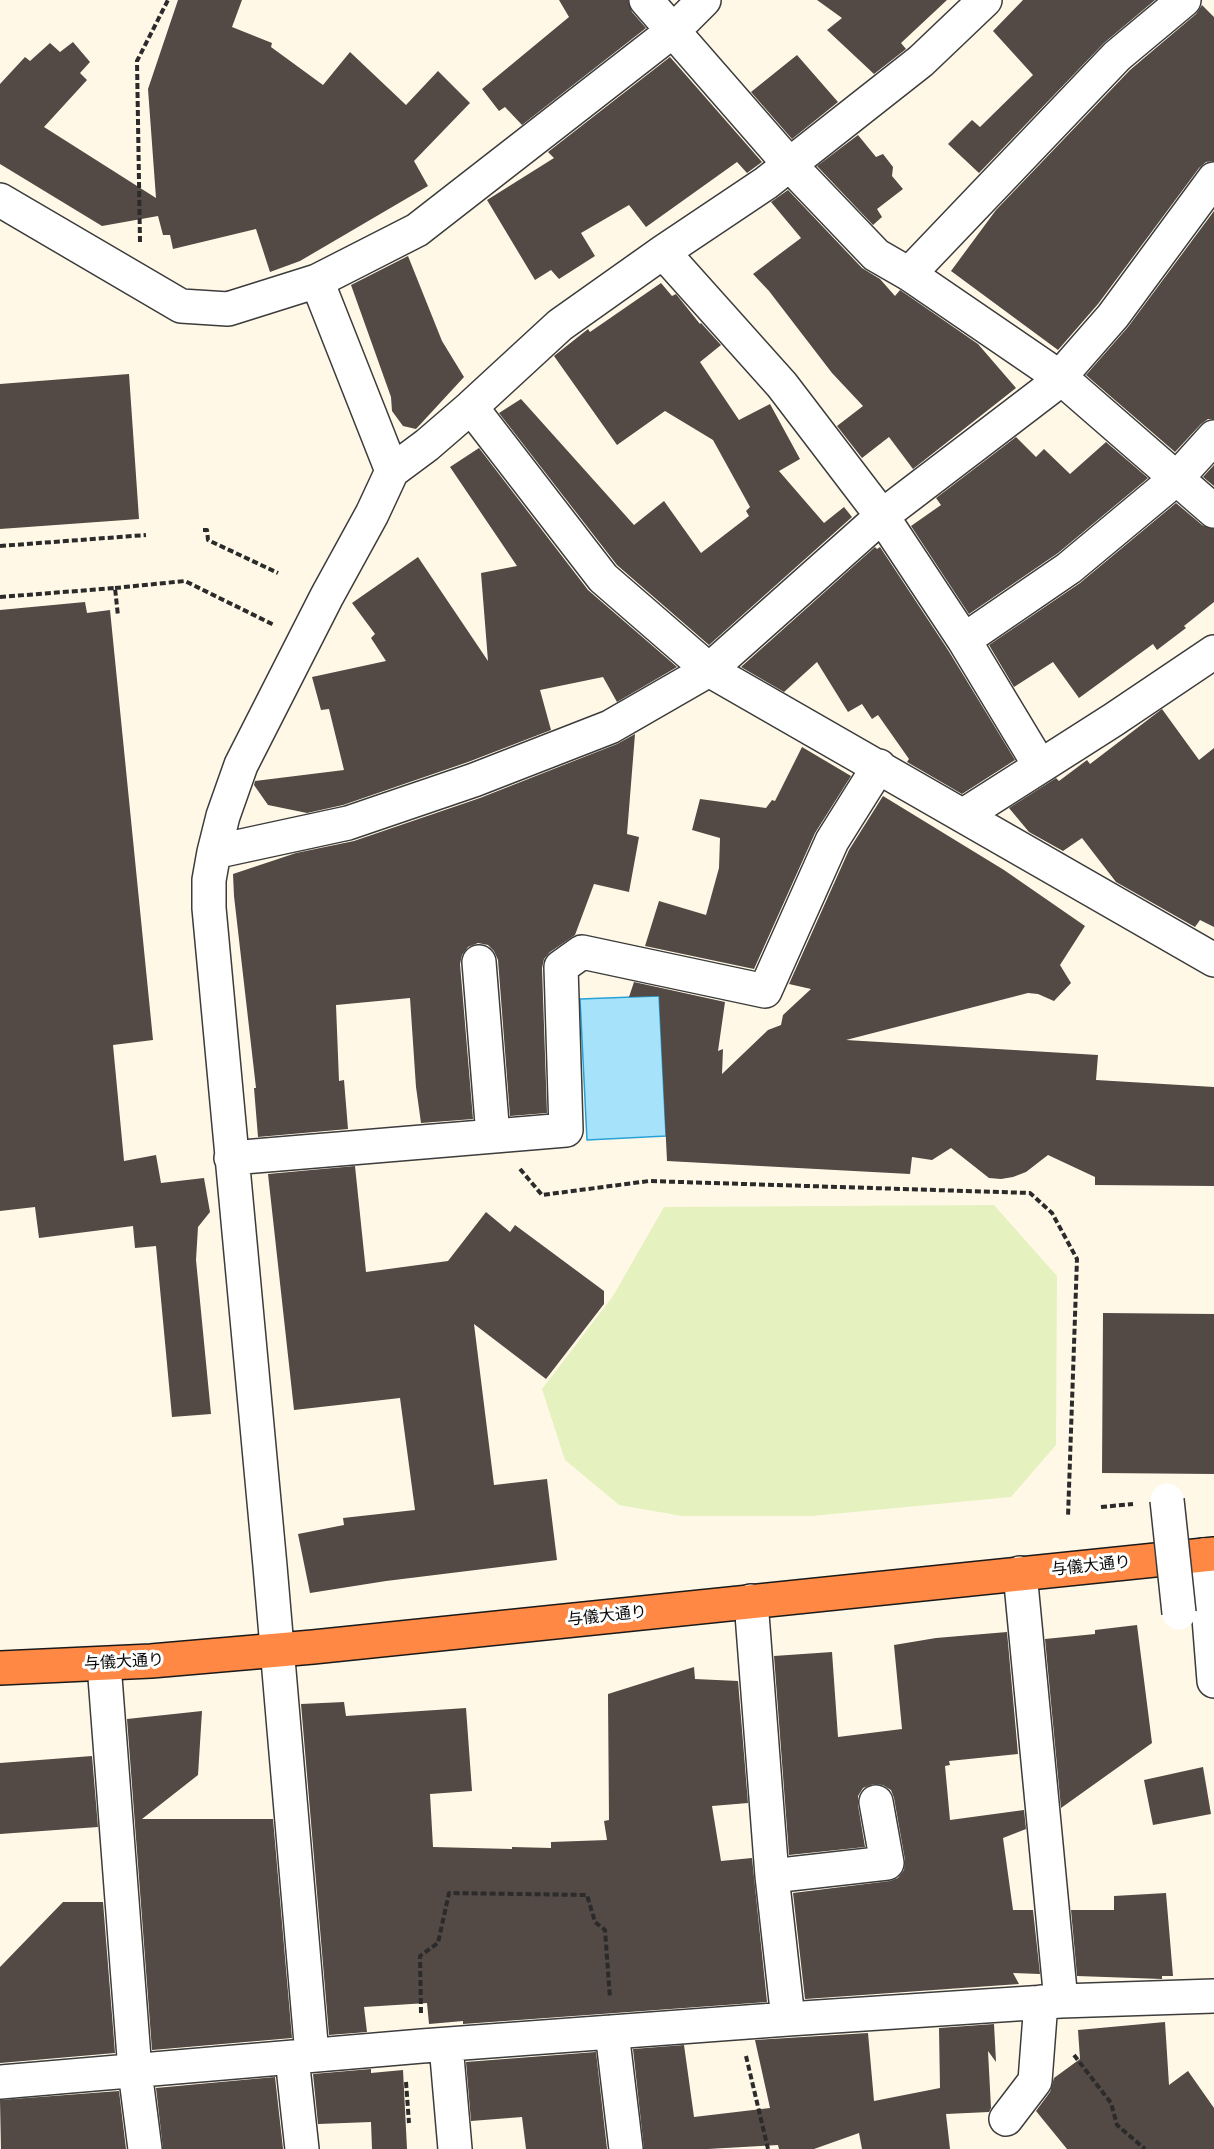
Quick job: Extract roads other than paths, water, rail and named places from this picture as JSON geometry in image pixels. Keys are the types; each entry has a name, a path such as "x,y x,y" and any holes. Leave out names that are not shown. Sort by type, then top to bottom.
{"highway":[{"name":"与儀大通り","path":"0,1668 104,1664 277,1650 1209,1555"}],"street":[{"path":"646,0 790,165 876,255 909,274 1061,378 1214,511"},
{"path":"0,200 181,306 228,309 317,281 417,230 674,30 704,0"},
{"path":"302,2149 302,2057 277,1650 209,908 209,880 223,816 241,765 327,596 372,514 392,471 427,445 471,407 560,325 790,165 921,61 985,0"},
{"path":"909,274 1117,56 1184,0"},
{"path":"214,852 348,823 474,780 610,727 709,670 882,516 1061,378 1113,316 1214,179"},
{"path":"663,252 782,385 882,516 964,640 1040,766"},
{"path":"317,281 392,471"},
{"path":"471,407 603,578 709,670 1214,960"},
{"path":"964,640 1069,568 1177,478 1214,437"},
{"path":"964,815 1214,652"},
{"path":"231,1158 566,1130 561,967 582,952 765,991 832,841 879,766"},
{"path":"479,962 493,1136"},
{"path":"1167,1500 1179,1613"},
{"path":"1209,1555 1214,1681"},
{"path":"1006,2119 1035,2081 1047,2010 1020,1573"},
{"path":"751,1601 772,1876 788,2019"},
{"path":"104,1664 135,2071 146,2149"},
{"path":"772,1876 886,1863 876,1802"},
{"path":"0,2082 788,2019 1047,2010 1214,1996"},
{"path":"612,2032 626,2149"},
{"path":"434,2046 455,2149"}],"water":[{"path":"659,996 666,1136 587,1140 580,999"}]}
